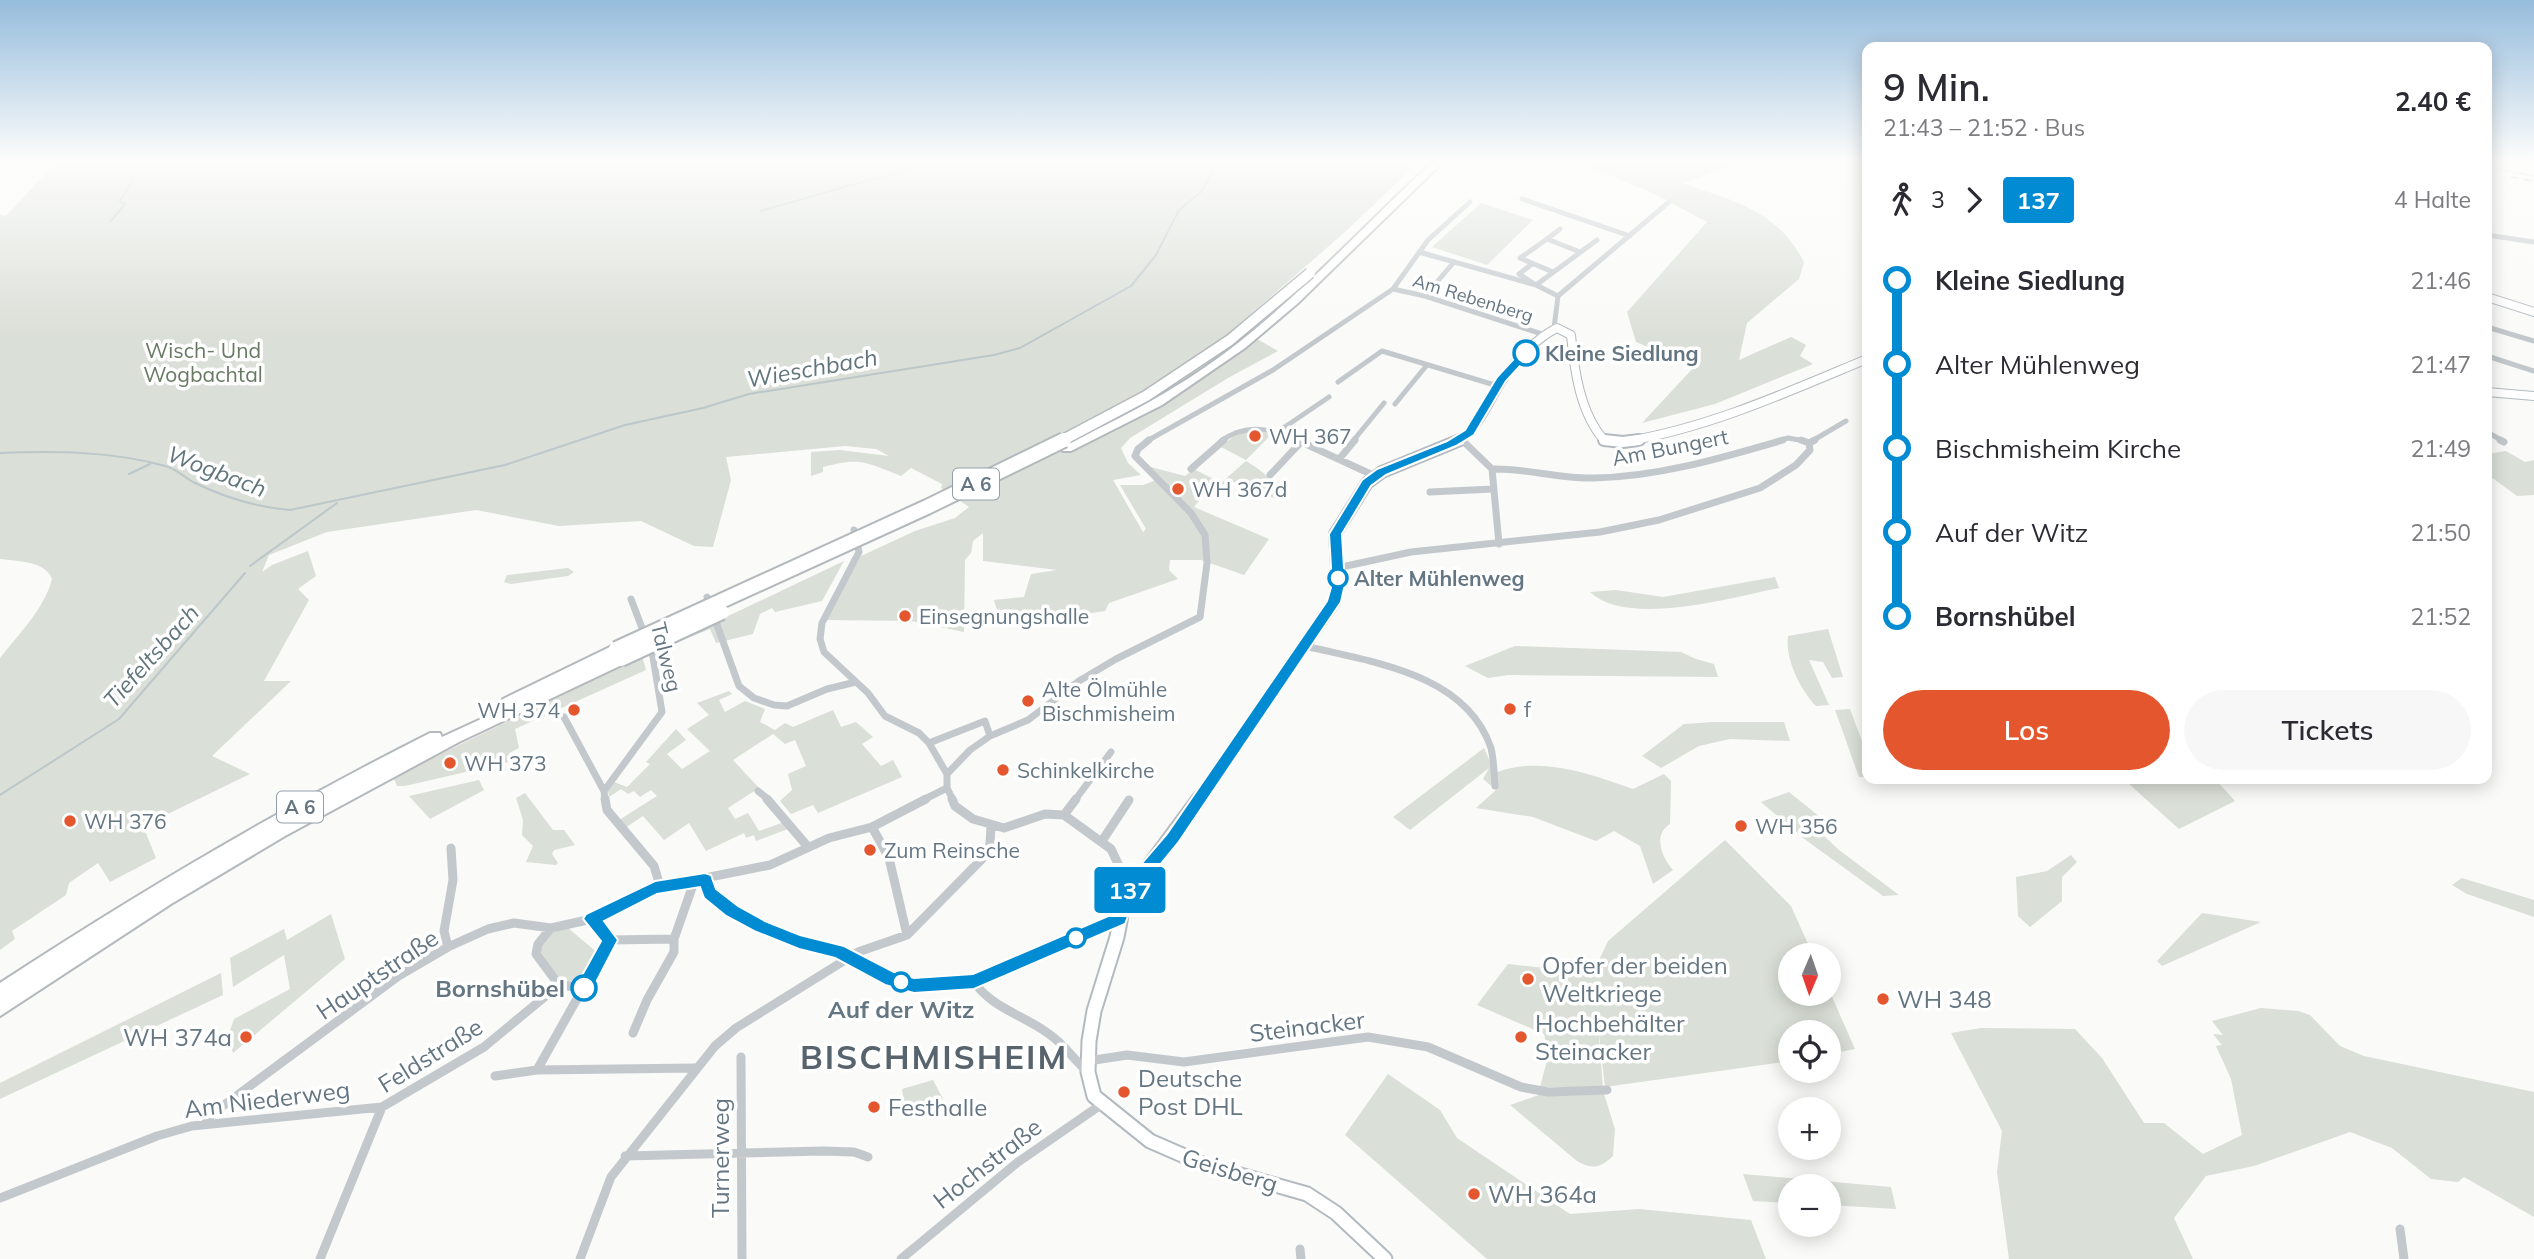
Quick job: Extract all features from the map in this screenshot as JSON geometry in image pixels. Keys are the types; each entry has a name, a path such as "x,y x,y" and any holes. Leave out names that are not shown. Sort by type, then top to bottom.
{"highway":[{"name":"A 6","path":"0,1008 187,887 323,807 619,654 978,493 1105,432 1167,397 1241,345 1371,219"},
{"name":"A 6","path":"0,993 97,929 281,817 354,777 938,502 1096,424 1146,396 1230,340 1375,219"}],"street":[{"path":"947,774 970,750 990,736 1028,720 1079,681 1116,659 1200,617 1211,554 1201,524 1168,488 1140,464 1136,459 1136,452 1151,438 1291,358 1393,289 1419,252 1452,219"},
{"path":"1580,219 1630,236"},
{"path":"1558,296 1649,219"},
{"path":"1553,272 1520,258 1560,229"},
{"path":"2492,235 2534,242"},
{"path":"1547,239 1580,252"},
{"path":"1536,285 1597,240"},
{"path":"1419,252 1536,285"},
{"path":"1425,296 1454,262"},
{"path":"1532,264 1519,274 1558,296 1560,302 1554,328"},
{"name":"Am Rebenberg","path":"1393,289 1425,296 1545,335"},
{"path":"2492,299 2534,312"},
{"path":"974,982 985,995 1008,1012 1048,1032 1075,1063 1088,1067 1094,1011 1130,889 1172,838 1212,776 1306,646 1336,597 1335,534 1353,502 1375,476 1461,439 1470,432 1506,374 1554,328 1566,330 1571,335 1574,366 1598,433 1606,441 1616,443 1641,440 1740,409 1862,361"},
{"path":"2492,328 2534,341"},
{"path":"1338,382 1382,351 1498,386"},
{"path":"2492,358 2534,371"},
{"path":"1395,404 1427,365"},
{"path":"2492,392 2534,396"},
{"path":"1276,433 1329,397"},
{"path":"1340,458 1384,404"},
{"path":"1337,568 1410,552 1614,530 1724,501 1760,488 1782,476 1807,454 1811,448 1809,443 1846,421"},
{"path":"1191,469 1242,429 1260,428 1340,458 1375,476"},
{"path":"2492,435 2504,442"},
{"name":"Am Bungert","path":"1492,469 1512,468 1581,478 1610,477 1702,462 1788,438 1809,443"},
{"path":"1461,439 1492,469 1500,544"},
{"path":"1270,475 1301,442"},
{"path":"1430,492 1493,489"},
{"path":"854,530 859,552 824,618 820,639 824,652 856,682 885,716 919,733 929,743 947,774 947,788 955,806 973,818 1004,828 1045,814 1064,815 1102,841 1117,858 1122,877 1130,889"},
{"path":"707,597 739,687 744,693 780,707 827,689 856,682"},
{"name":"Talweg","path":"604,791 662,712 653,657 631,599"},
{"path":"1306,646 1395,667 1422,677 1447,692 1466,708 1479,724 1496,766 1495,786"},
{"path":"564,717 604,791 604,803 610,816 654,866 660,887"},
{"path":"929,743 985,721 990,736"},
{"path":"1064,815 1111,752"},
{"name":"Hauptstraße","path":"205,1124 222,1107 362,1006 391,981 448,947 504,924 523,923 551,928 592,919 644,892 660,887 769,865 829,838 872,827 947,788"},
{"path":"758,791 777,808 808,847"},
{"path":"1102,841 1129,800"},
{"path":"580,1259 607,1184 625,1156 695,1068 728,1034 863,950 892,943 907,936 982,859 990,844 991,826"},
{"path":"872,827 889,859 907,936"},
{"path":"448,947 444,931 453,880 451,848"},
{"path":"705,880 709,893 732,911 788,938 838,952 891,979 914,986 974,982 1119,919"},
{"path":"633,1034 647,1000 671,959 674,939 694,882"},
{"path":"592,919 610,940"},
{"path":"551,928 535,950 559,985 584,988"},
{"path":"610,940 674,939"},
{"path":"537,1070 610,940"},
{"name":"Feldstraße","path":"320,1259 382,1107 484,1047 559,985"},
{"name":"Steinacker","path":"1088,1067 1127,1055 1184,1062 1368,1037 1428,1047 1521,1087 1548,1092 1607,1090"},
{"name":"Turnerweg","path":"741,1057 742,1259"},
{"name":"Geisberg","path":"1088,1067 1090,1087 1102,1104 1158,1146 1205,1165 1290,1188 1320,1201 1385,1259"},
{"path":"495,1076 537,1070 695,1068"},
{"name":"Hochstraße","path":"901,1259 1018,1162 1102,1104"},
{"name":"Am Niederweg","path":"0,1198 157,1136 205,1124 382,1107"},
{"path":"625,1156 847,1152 868,1157"},
{"path":"2400,1229 2404,1259"}],"green space":[{"name":"Wisch- Und Wogbachtal","path":"0,219 1359,219 1236,327 1278,351 1130,438 1121,448 1128,463 1141,475 1113,480 1143,532 1146,529 1120,485 1143,485 1159,479 1143,465 1185,476 1194,469 1221,483 1246,461 1267,477 1275,487 1279,500 1231,481 1207,491 1194,507 1269,539 1244,575 1201,560 1170,560 1169,570 1178,579 1109,603 1105,611 1028,623 1026,611 998,614 994,600 1024,597 1031,574 1057,570 983,561 983,533 973,541 971,553 965,560 964,632 911,621 825,620 861,556 915,531 955,518 969,507 941,488 942,484 911,468 901,476 871,464 847,462 823,467 823,472 811,476 811,452 840,450 889,456 876,449 845,446 726,457 731,480 713,547 694,546 641,521 559,526 476,510 327,532 269,555 262,572 272,565 308,551 316,576 298,589 309,600 264,681 291,681 212,756 250,774 143,826 156,858 110,882 98,863 69,883 66,895 12,931 15,939 0,950 0,658 37,611 52,579 49,573 37,565 0,559"},
{"path":"1463,219 1533,220 1487,265 1432,247"},
{"path":"1701,219 1767,219 1781,230 1804,262 1799,279 1747,323 1739,360 1791,337 1806,345 1800,356 1813,364 1715,404 1642,423 1694,367 1636,342 1627,312 1707,222"},
{"path":"1250,429 1272,434 1246,460 1221,447 1235,435"},
{"path":"2506,451 2525,462 2534,460 2534,495 2517,496 2492,478 2492,453"},
{"path":"844,561 822,601 775,612 772,608 760,614 753,634 716,643 710,629 650,653"},
{"path":"568,568 574,572 568,576 511,584 504,582 507,575"},
{"path":"1775,577 1779,588 1682,607 1629,608 1607,603 1590,592 1616,590 1663,597"},
{"path":"1828,629 1843,677 1832,678 1823,662 1809,660 1829,705 1816,706 1804,691 1791,664 1788,636"},
{"path":"1515,646 1681,652 1714,664 1718,677 1508,675 1488,678 1465,666"},
{"path":"642,656 646,670 515,729 519,748 509,753 513,761 397,786 394,779 424,762"},
{"path":"729,691 732,694 719,700 725,712 745,701 765,709 760,722 775,730 785,723 793,727 833,710 841,727 856,722 873,737 862,744 881,766 893,760 902,777 818,813 813,805 791,814 780,801 792,790 788,774 806,766 795,740 785,744 773,734 733,760 759,788 728,808 735,819 748,813 759,831 784,822 788,829 756,841 754,835 746,838 744,833 706,851 689,823 664,840 643,816 625,828 619,820 657,796 651,790 640,797 634,791 628,794 621,789 609,797 608,790 614,782 627,787 650,764 646,762 676,729 686,740 667,754 682,769 710,751 687,729 709,715 697,703"},
{"path":"1850,709 1862,741 1862,777 1859,777 1835,710"},
{"path":"1784,722 1790,741 1730,739 1699,746 1661,768 1642,756 1684,724"},
{"path":"1484,748 1495,773 1512,768 1547,766 1582,773 1633,789 1664,774 1671,781 1670,824 1665,828 1660,840 1665,859 1673,870 1653,884 1640,846 1614,831 1596,841 1533,817 1476,808 1496,790 1483,779 1489,768 1410,830 1393,817"},
{"path":"479,780 484,790 430,819 409,796"},
{"path":"2129,784 2220,784 2235,801 2179,829"},
{"path":"1789,792 1820,817 1824,836 1899,895 1883,896 1803,838 1761,802"},
{"path":"525,793 553,830 564,830 575,845 554,850 552,854 558,863 556,865 526,862 533,846 522,835 523,820 516,798"},
{"path":"1725,840 1791,906 1808,943 1778,943 1778,1006 1836,1006 1855,1049 1841,1052 1841,1020 1778,1020 1778,1063 1605,1087 1598,1026 1603,1087 1540,1087 1549,1053 1544,1034 1477,1005 1508,964 1593,973 1608,941"},
{"path":"2071,855 2077,862 2062,877 2062,901 2030,927 2018,916 2016,877 2047,871"},
{"path":"2462,878 2534,900 2534,917 2467,894 2452,885"},
{"path":"2202,913 2261,922 2162,966 2157,961"},
{"path":"331,914 345,959 233,1053 228,1036 234,1019 290,989 284,955 233,987 230,958 284,929 287,940"},
{"path":"568,928 599,954 582,985 562,983 537,949 552,930"},
{"path":"221,973 223,995 0,1099 0,1083"},
{"path":"2261,1008 2298,1011 2310,1015 2340,1046 2364,1056 2534,1092 2534,1217 2464,1177 2458,1182 2431,1179 2392,1148 2350,1132 2254,1166 2206,1176 2174,1218 2193,1259 2009,1259 1997,1172 2002,1131 1951,1033 1981,1028 2075,1029 2102,1058 2144,1123 2164,1123 2203,1154 2242,1135 2231,1079 2216,1046 2222,1045 2213,1034 2223,1035 2212,1021"},
{"path":"1388,1074 1440,1110 1457,1138 1570,1214 1639,1209 1751,1220 1766,1259 1487,1259 1345,1135"},
{"path":"933,1080 943,1099 906,1116 902,1089"},
{"path":"1604,1094 1615,1129 1613,1156 1596,1166 1577,1161 1510,1105 1539,1095"},
{"path":"1743,1174 1778,1177 1778,1202 1753,1201"},
{"path":"1841,1183 1891,1187 1896,1209 1841,1206"}],"waterway":[{"name":"Wieschbach","path":"0,453 83,453 145,461 169,467 193,482 228,497 290,510 505,465 625,425 703,408 749,394 994,355 1020,348 1131,286 1156,255 1175,219"},
{"path":"129,474 150,464"},
{"name":"Tiefeltsbach","path":"250,566 337,503"},
{"name":"Tiefeltsbach","path":"0,795 119,719 245,573"}],"bus line":[{"name":"137","path":"584,988 610,940 592,919 655,888 705,880 709,893 732,911 760,926 799,942 845,954 891,979 914,986 974,982 1119,919 1130,889 1172,838 1212,776 1306,646 1334,602 1338,584 1334,538 1346,512 1367,483 1381,472 1461,439 1470,432 1501,380 1526,353"}],"place":[{"name":"Kleine Siedlung","path":"1526,353"},
{"name":"WH 367","path":"1255,436"},
{"name":"WH 367d","path":"1178,489"},
{"name":"Alter Mühlenweg","path":"1338,578"},
{"name":"Einsegnungshalle","path":"905,616"},
{"name":"Alte Ölmühle Bischmisheim","path":"1028,701"},
{"name":"f","path":"1510,709"},
{"name":"WH 374","path":"574,710"},
{"name":"WH 373","path":"450,763"},
{"name":"Schinkelkirche","path":"1003,770"},
{"name":"WH 376","path":"70,821"},
{"name":"WH 356","path":"1741,826"},
{"name":"Zum Reinsche","path":"870,850"},
{"name":"Opfer der beiden Weltkriege","path":"1528,979"},
{"name":"Auf der Witz","path":"901,982"},
{"name":"Bornshübel","path":"584,988"},
{"name":"WH 348","path":"1883,999"},
{"name":"WH 374a","path":"246,1037"},
{"name":"Hochbehälter Steinacker","path":"1521,1037"},
{"name":"Deutsche Post DHL","path":"1124,1092"},
{"name":"Festhalle","path":"874,1107"},
{"name":"WH 364a","path":"1474,1194"}],"district":[{"name":"BISCHMISHEIM","path":"934,1056"}],"water label":[{"name":"Wogbach","path":"217,471"}]}
